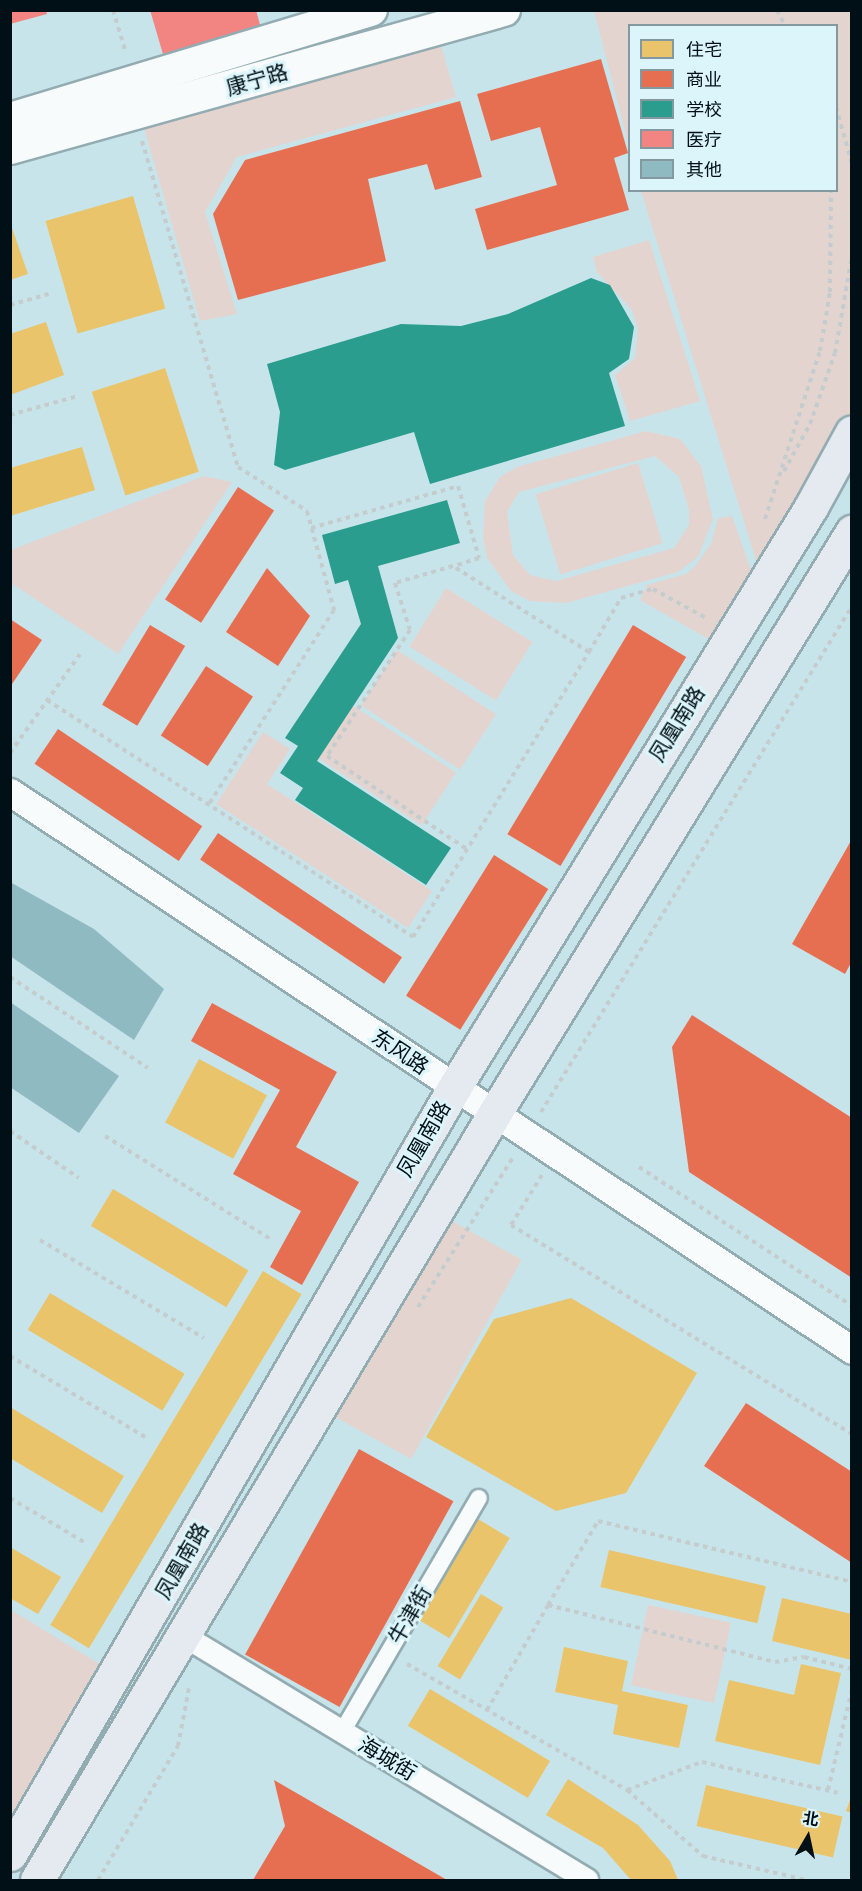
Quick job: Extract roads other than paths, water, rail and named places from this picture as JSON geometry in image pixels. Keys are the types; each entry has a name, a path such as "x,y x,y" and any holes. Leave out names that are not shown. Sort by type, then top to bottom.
{"main road":[{"name":"康宁路","path":"10,119 371,10"},
{"name":"康宁路","path":"10,148 504,10"},
{"name":"凤凰南路","path":"10,1854 454,1088 733,633 852,432"},
{"name":"凤凰南路","path":"37,1881 197,1644 493,1116 852,532"}],"street":[{"name":"东风路","path":"10,792 493,1116 852,1350"},
{"name":"牛津街","path":"342,1732 479,1498"},
{"name":"海城街","path":"197,1644 587,1881"}]}
